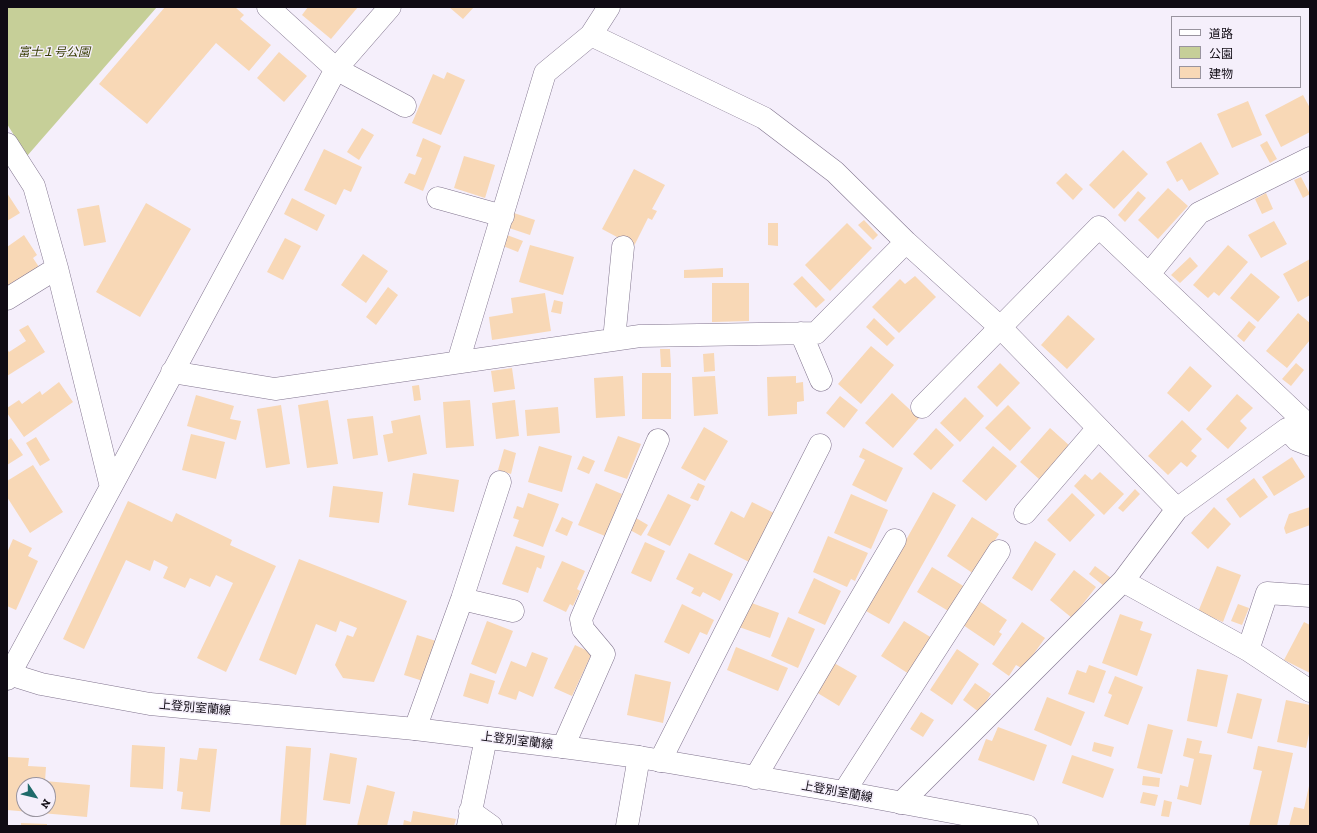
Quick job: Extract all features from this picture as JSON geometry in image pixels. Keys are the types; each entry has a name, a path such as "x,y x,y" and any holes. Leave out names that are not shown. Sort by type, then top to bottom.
{"street":[{"path":"268,7 336,68 405,106"},
{"path":"8,675 111,487 336,68 390,7"},
{"path":"458,362 545,73 591,35 609,7"},
{"path":"591,35 764,118 835,172 906,242 1001,328 1177,509"},
{"path":"10,153 34,186 111,487"},
{"path":"1148,274 1199,213 1310,158"},
{"path":"438,198 502,216"},
{"path":"901,803 1123,581 1177,509 1304,430 1148,274 1099,228 922,407"},
{"path":"172,372 275,389 640,336 816,333 906,242"},
{"path":"614,340 624,247"},
{"path":"7,299 56,268"},
{"path":"801,333 821,380"},
{"path":"1025,513 1098,428"},
{"path":"564,747 604,654 583,629 581,619 658,440"},
{"path":"627,826 650,759 820,445"},
{"path":"415,729 462,599 500,482"},
{"path":"755,778 895,540"},
{"path":"844,792 999,552"},
{"path":"1123,581 1248,650 1310,691"},
{"path":"1248,650 1267,593 1310,596"},
{"path":"462,599 513,611"},
{"name":"上登別室蘭線","path":"8,675 41,684 150,704 415,729 650,759 844,792 1027,826"},
{"path":"486,738 469,819 491,826"}],"green space":[{"name":"富士１号公園","path":"7,7 157,7 27,156 7,124"}],"building":[{"path":"165,7 235,7 244,15 240,19 271,45 249,71 216,43 147,124 99,84"},
{"path":"308,7 358,7 331,39 302,15"},
{"path":"449,7 474,7 463,19"},
{"path":"279,52 307,76 284,102 257,78"},
{"path":"447,72 465,80 441,135 412,123 433,74 444,79"},
{"path":"1303,95 1310,108 1310,132 1281,147 1265,115"},
{"path":"1248,101 1262,135 1232,148 1217,114"},
{"path":"362,128 374,135 359,160 347,152"},
{"path":"423,138 441,146 423,191 404,183 409,173 415,175 422,158 416,156"},
{"path":"1267,141 1277,159 1270,163 1260,145"},
{"path":"1201,142 1219,174 1189,191 1182,179 1177,182 1166,162"},
{"path":"324,149 362,167 351,192 344,189 336,205 304,190"},
{"path":"1123,150 1148,174 1114,209 1089,185"},
{"path":"464,156 495,165 485,198 454,188"},
{"path":"634,169 665,185 652,209 657,211 652,220 648,218 634,246 602,229"},
{"path":"1066,173 1083,189 1073,200 1056,183"},
{"path":"1301,177 1310,194 1303,198 1294,180"},
{"path":"1168,188 1188,206 1158,239 1138,220"},
{"path":"1138,191 1146,198 1125,222 1118,215"},
{"path":"7,193 20,213 7,221"},
{"path":"1266,193 1273,209 1262,214 1255,199"},
{"path":"292,198 325,215 317,231 284,214"},
{"path":"146,203 191,229 140,317 96,292"},
{"path":"99,205 106,242 84,246 77,209"},
{"path":"514,213 535,220 530,235 509,228"},
{"path":"864,220 878,235 873,240 858,225"},
{"path":"1274,221 1287,244 1261,258 1248,235"},
{"path":"768,223 778,223 778,246 768,245"},
{"path":"847,223 872,248 830,291 805,265"},
{"path":"24,235 37,255 33,258 39,267 7,288 7,247"},
{"path":"507,235 523,241 518,252 503,246"},
{"path":"285,238 301,246 283,280 267,272"},
{"path":"530,245 574,257 563,295 519,282"},
{"path":"1228,245 1248,262 1219,296 1214,292 1208,298 1193,285"},
{"path":"363,254 388,271 366,303 341,285"},
{"path":"1190,257 1198,266 1180,283 1171,275"},
{"path":"1310,259 1310,295 1298,302 1283,274"},
{"path":"723,268 723,277 684,278 684,270"},
{"path":"1251,273 1280,297 1258,322 1230,298"},
{"path":"802,276 825,300 816,308 793,284"},
{"path":"915,276 936,297 899,333 872,307 900,279 905,284"},
{"path":"712,283 749,283 749,321 712,322"},
{"path":"388,287 398,295 376,325 366,317"},
{"path":"545,293 551,331 492,340 489,317 513,313 511,298"},
{"path":"554,300 563,302 561,314 551,312"},
{"path":"1298,313 1310,323 1310,340 1287,368 1266,351"},
{"path":"1068,315 1095,339 1067,369 1041,345"},
{"path":"874,318 895,338 887,346 866,327"},
{"path":"1249,321 1256,327 1244,342 1237,336"},
{"path":"28,325 45,352 7,376 7,349 9,352 26,341 19,330"},
{"path":"871,346 894,365 861,404 838,384"},
{"path":"660,349 670,349 671,367 661,367"},
{"path":"714,353 715,371 704,372 703,354"},
{"path":"1000,363 1020,383 997,407 977,387"},
{"path":"1296,363 1304,370 1291,386 1282,379"},
{"path":"1190,366 1212,386 1189,412 1167,393"},
{"path":"512,368 515,389 494,392 491,371"},
{"path":"642,373 671,373 671,419 642,419"},
{"path":"623,376 625,416 596,418 594,378"},
{"path":"715,376 718,414 694,416 692,377"},
{"path":"796,376 796,383 803,382 804,401 797,402 797,414 768,416 767,377"},
{"path":"59,382 73,402 24,437 7,413 7,408 19,400 22,404 40,391 42,395"},
{"path":"419,385 421,400 414,401 412,386"},
{"path":"892,393 919,418 893,448 865,423"},
{"path":"1237,394 1253,408 1240,421 1247,428 1228,449 1206,429"},
{"path":"196,395 234,406 230,419 241,421 236,440 187,426"},
{"path":"840,396 858,410 844,428 826,413"},
{"path":"965,397 984,416 960,442 940,423"},
{"path":"328,400 338,464 307,468 298,405"},
{"path":"470,400 474,446 446,448 443,402"},
{"path":"515,400 519,436 496,439 492,403"},
{"path":"281,405 290,464 266,468 257,409"},
{"path":"1008,405 1031,428 1010,451 985,428"},
{"path":"558,407 560,433 527,436 525,410"},
{"path":"420,415 427,454 388,462 383,435 393,433 391,421"},
{"path":"373,416 378,455 353,459 347,419"},
{"path":"1182,420 1202,439 1191,451 1197,456 1187,467 1181,462 1168,475 1148,456"},
{"path":"704,427 728,441 705,481 681,468"},
{"path":"936,428 954,445 931,470 913,454"},
{"path":"1050,428 1070,446 1039,479 1020,462"},
{"path":"191,434 225,442 216,479 182,470"},
{"path":"618,436 641,444 627,479 604,471"},
{"path":"36,437 50,460 40,466 26,443"},
{"path":"11,438 23,455 7,465 7,441"},
{"path":"539,446 572,456 562,492 528,482"},
{"path":"993,446 1017,466 986,501 962,481"},
{"path":"863,448 903,468 886,502 852,485 865,460 859,457"},
{"path":"504,449 516,453 511,474 498,470"},
{"path":"583,456 595,461 589,474 577,469"},
{"path":"1292,457 1305,477 1274,496 1262,477"},
{"path":"33,465 63,512 30,533 7,497 7,481"},
{"path":"1100,472 1124,494 1104,515 1074,486 1085,474 1092,480"},
{"path":"413,473 459,480 454,512 408,505"},
{"path":"1254,478 1268,497 1240,518 1226,499"},
{"path":"596,483 622,494 605,536 578,525"},
{"path":"698,483 705,486 698,501 690,498"},
{"path":"333,486 383,492 379,523 329,517"},
{"path":"1135,489 1140,494 1123,512 1118,508"},
{"path":"933,492 956,505 889,624 866,611"},
{"path":"528,493 559,504 543,547 513,536 519,520 513,518 517,506 523,508"},
{"path":"1072,493 1095,515 1070,542 1047,520"},
{"path":"668,494 691,505 670,546 647,535"},
{"path":"851,494 888,510 871,549 834,533"},
{"path":"128,501 172,522 176,513 232,540 230,545 276,566 226,672 197,658 233,583 216,575 210,587 190,578 185,588 163,578 168,567 154,560 150,571 126,560 84,649 63,639"},
{"path":"752,502 774,513 749,562 714,544 731,511 744,518"},
{"path":"1214,507 1231,524 1208,549 1191,533"},
{"path":"1310,507 1310,525 1286,534 1284,528 1289,514"},
{"path":"562,517 573,522 567,536 555,531"},
{"path":"972,517 999,534 974,574 947,556"},
{"path":"636,518 648,525 641,536 630,530"},
{"path":"828,536 868,553 855,581 851,579 847,587 813,572"},
{"path":"13,539 32,548 28,556 38,561 16,610 7,606 7,553"},
{"path":"1035,541 1056,554 1032,591 1012,578"},
{"path":"645,542 665,551 651,582 631,573"},
{"path":"516,546 545,556 541,569 537,567 528,593 502,584"},
{"path":"689,553 733,574 720,601 703,592 700,597 691,593 694,588 676,579"},
{"path":"299,559 407,601 374,682 343,678 335,665 347,635 353,637 357,628 340,621 336,632 316,624 296,675 259,660"},
{"path":"562,561 585,571 577,589 580,591 573,606 570,604 566,612 543,601"},
{"path":"1095,566 1111,578 1104,586 1089,574"},
{"path":"1217,566 1241,575 1223,622 1198,612"},
{"path":"932,567 965,587 950,612 917,592"},
{"path":"1074,570 1096,587 1072,618 1050,600"},
{"path":"814,578 841,591 825,625 798,613"},
{"path":"979,601 1007,620 999,632 1002,634 994,646 963,625"},
{"path":"749,602 779,613 770,638 739,627"},
{"path":"682,604 714,620 707,635 700,632 689,654 664,642"},
{"path":"1238,604 1249,608 1242,625 1231,621"},
{"path":"1120,614 1143,622 1140,630 1152,634 1137,676 1102,663"},
{"path":"788,617 815,629 798,668 771,656"},
{"path":"487,621 513,631 496,674 471,664"},
{"path":"904,621 932,638 909,674 881,656"},
{"path":"1022,622 1045,638 1023,669 1016,665 1009,676 992,664"},
{"path":"1304,622 1310,625 1310,673 1284,660"},
{"path":"417,635 436,641 423,681 404,675"},
{"path":"575,645 592,653 572,696 554,688"},
{"path":"736,647 788,668 778,691 727,670"},
{"path":"957,649 979,664 952,705 930,690"},
{"path":"532,652 548,658 533,697 519,691 516,700 498,694 511,661 526,667"},
{"path":"834,663 857,676 839,706 816,692"},
{"path":"1089,665 1106,671 1094,703 1068,694 1077,670 1086,673"},
{"path":"1197,669 1228,675 1217,727 1187,721"},
{"path":"470,673 495,681 488,704 463,696"},
{"path":"635,674 671,682 663,723 627,715"},
{"path":"1115,676 1143,687 1128,725 1104,716 1112,695 1108,693"},
{"path":"975,683 991,694 979,712 963,700"},
{"path":"1237,693 1262,699 1252,739 1227,733"},
{"path":"1047,697 1085,712 1071,746 1034,730"},
{"path":"1286,700 1310,705 1310,729 1306,748 1277,742"},
{"path":"921,712 934,720 923,737 910,729"},
{"path":"1148,724 1173,730 1162,774 1137,768"},
{"path":"998,727 1047,745 1034,781 978,760 986,739 992,741"},
{"path":"1187,738 1202,741 1199,753 1212,755 1201,805 1177,799 1180,785 1188,787 1194,759 1183,756"},
{"path":"1094,742 1114,747 1111,757 1092,751"},
{"path":"132,745 165,747 163,789 130,787"},
{"path":"286,746 311,748 306,826 280,826"},
{"path":"1258,746 1293,753 1277,826 1249,826 1262,771 1253,769"},
{"path":"199,748 217,749 210,812 181,809 183,792 177,791 180,758 197,760"},
{"path":"330,753 357,758 350,804 323,800"},
{"path":"1072,755 1114,769 1103,798 1062,783"},
{"path":"7,757 29,758 28,766 46,767 45,777 16,777 16,811 7,810"},
{"path":"1143,776 1160,778 1159,787 1142,785"},
{"path":"56,782 90,785 87,817 56,814"},
{"path":"367,785 395,792 387,826 357,826"},
{"path":"1309,786 1310,826 1289,826 1294,807 1304,809"},
{"path":"1143,792 1158,795 1155,806 1140,803"},
{"path":"1164,800 1172,802 1169,817 1161,816"},
{"path":"413,811 456,819 454,826 403,826 404,820 411,822"},
{"path":"21,823 47,824 47,826 21,826"}]}
